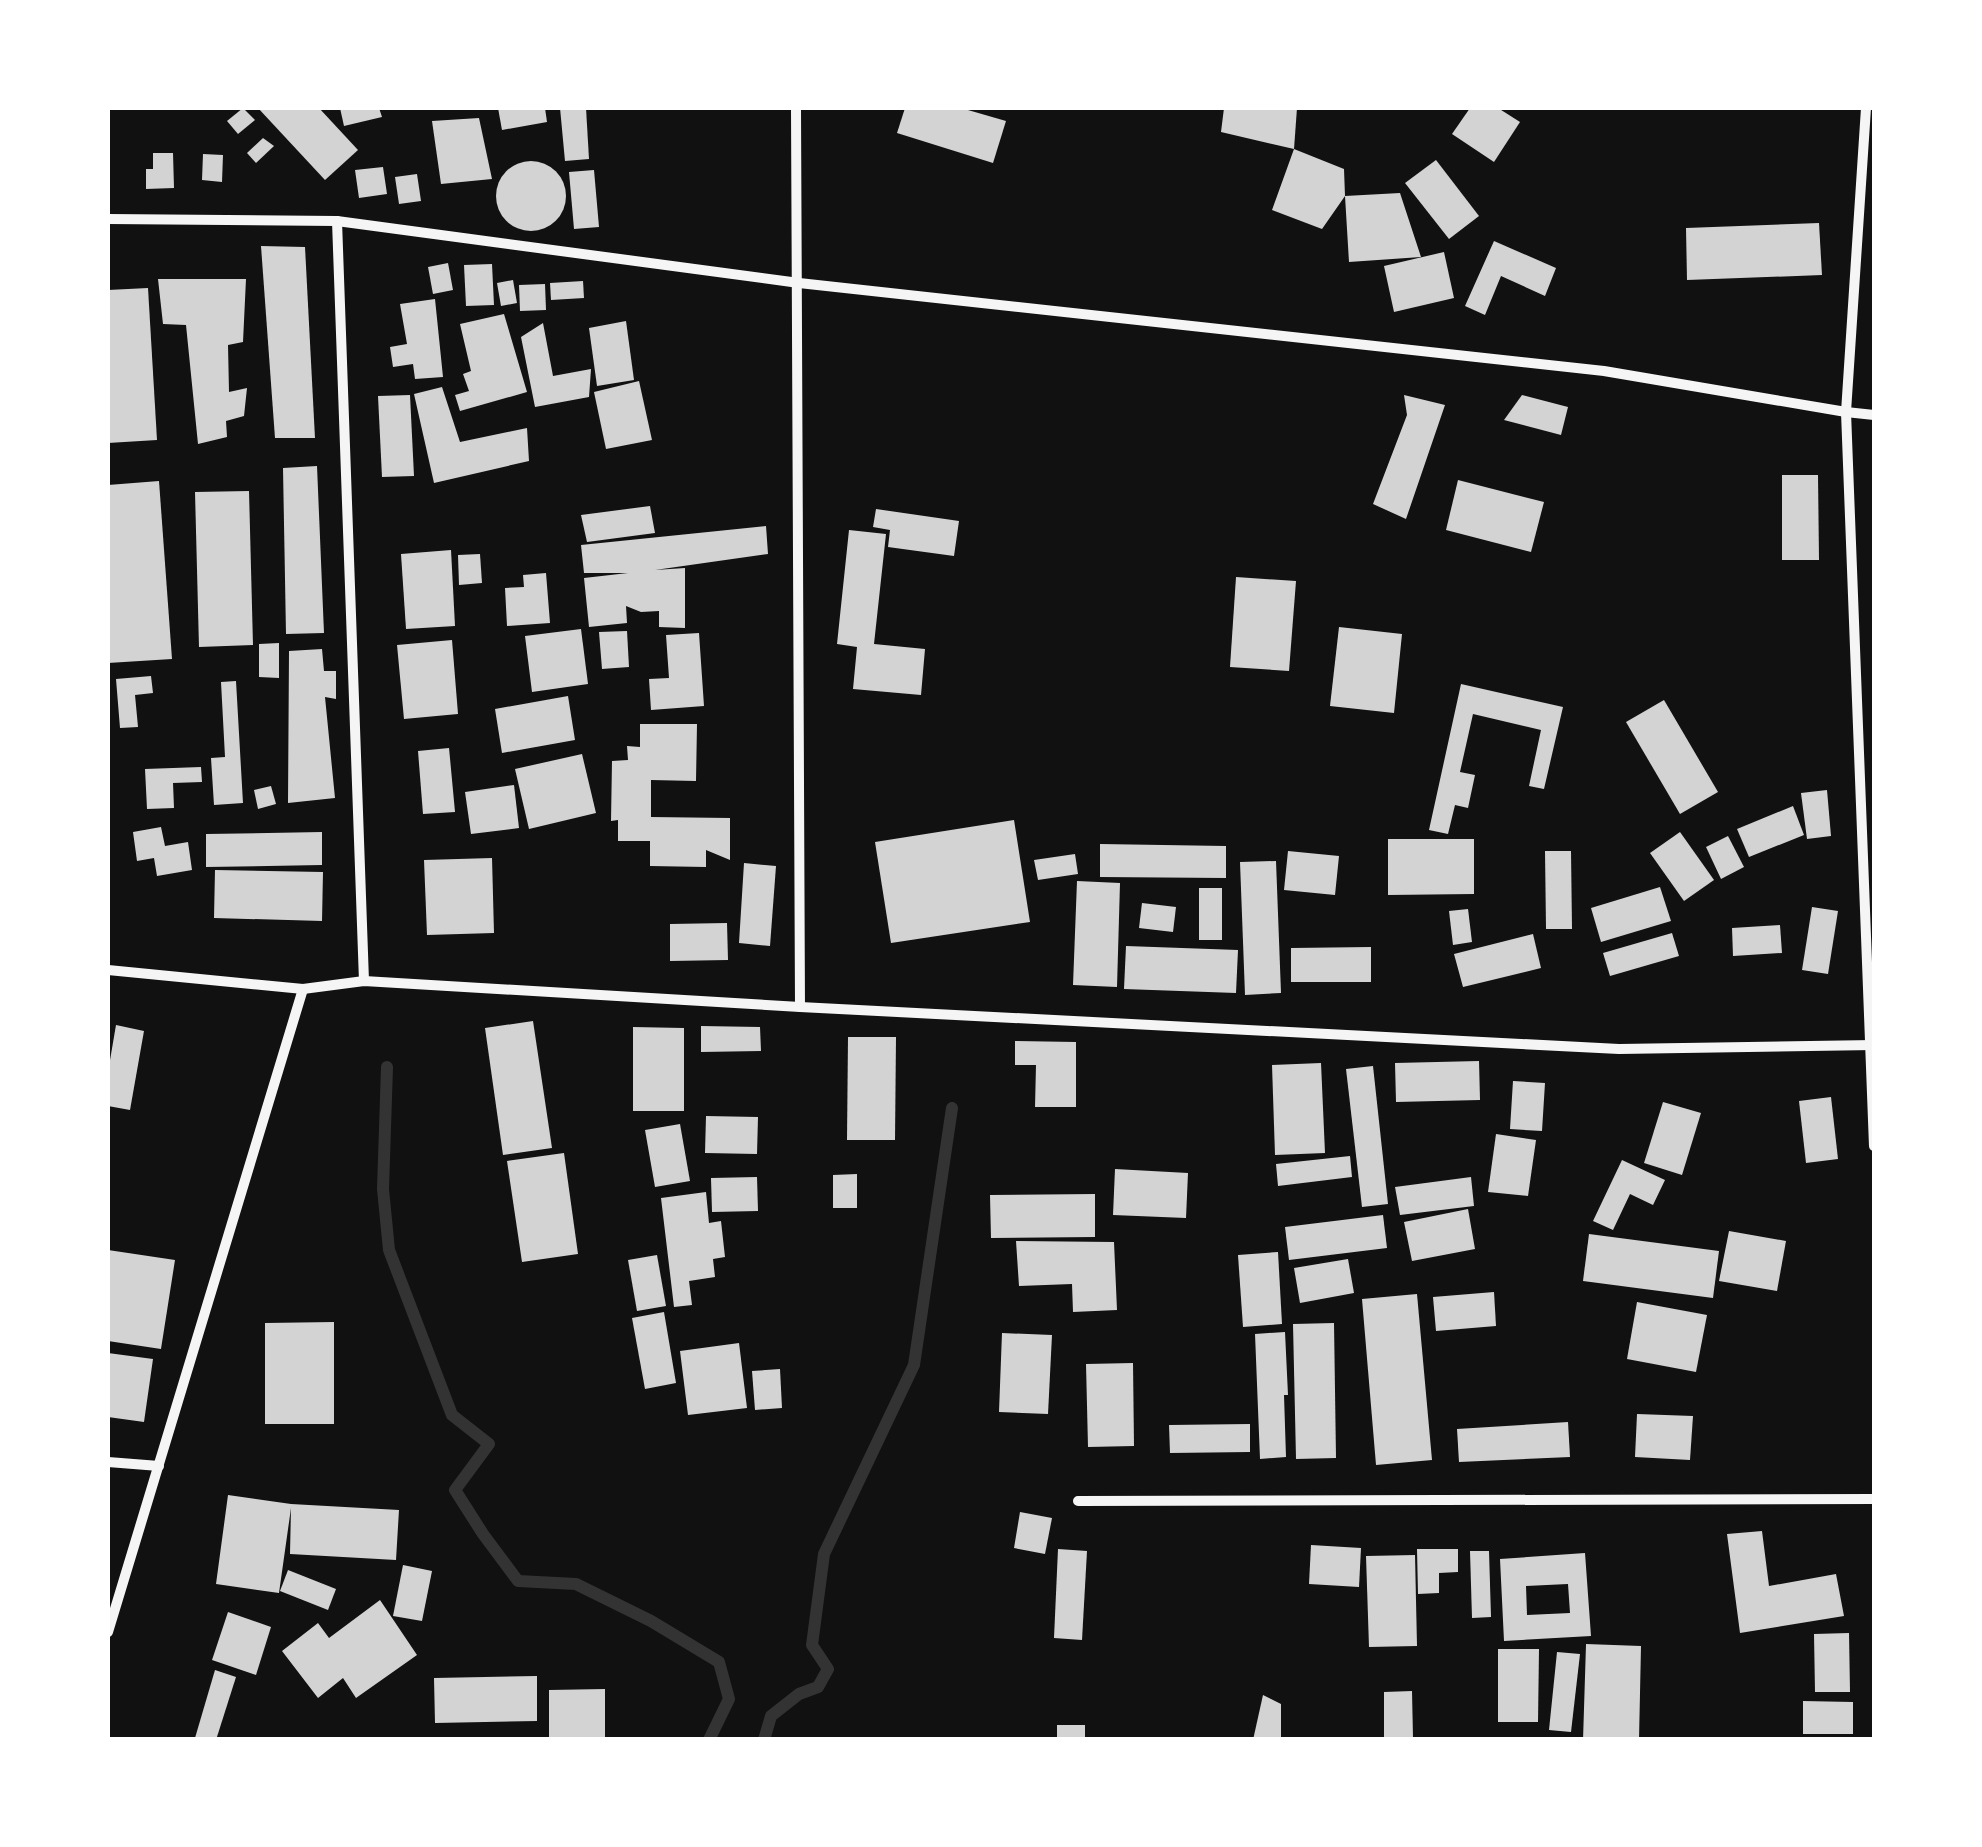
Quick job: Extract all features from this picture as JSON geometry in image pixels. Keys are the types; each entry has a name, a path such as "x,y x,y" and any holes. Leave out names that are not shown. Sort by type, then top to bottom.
{"street":[{"path":"796,108 800,1007"},
{"path":"1866,108 1846,412 1874,1146"},
{"path":"108,219 337,221 798,283 1604,371 1874,414"},
{"path":"337,221 364,981"},
{"path":"108,970 303,989 364,981 1619,1048 1873,1045"},
{"path":"108,1632 303,989"},
{"path":"108,1462 160,1466"},
{"path":"1078,1502 1874,1499"}],"building":[{"path":"243,108 255,120 238,134 227,121"},
{"path":"258,108 319,108 358,150 325,180"},
{"path":"340,108 379,108 382,117 344,126"},
{"path":"498,108 545,108 547,122 502,130"},
{"path":"560,108 586,108 589,159 565,161"},
{"path":"905,108 961,108 1006,121 993,163 897,133"},
{"path":"1224,108 1297,108 1294,149 1221,132"},
{"path":"1470,108 1498,108 1520,122 1494,162 1452,134"},
{"path":"479,118 492,179 441,184 432,121"},
{"path":"263,138 274,146 256,163 247,153"},
{"path":"1294,149 1344,169 1345,196 1322,229 1272,210"},
{"path":"153,153 173,153 174,188 146,189 146,169 153,169"},
{"path":"203,154 223,155 222,182 202,180"},
{"path":"1436,160 1479,216 1449,239 1405,183"},
{"path":"531,161 556,171 566,196 556,221 531,231 506,221 496,196 506,171"},
{"path":"383,167 387,194 359,198 355,170"},
{"path":"594,170 599,227 574,229 569,172"},
{"path":"417,174 421,201 399,204 395,177"},
{"path":"1400,193 1421,257 1349,262 1345,196"},
{"path":"1819,223 1822,275 1687,280 1686,228"},
{"path":"1494,241 1556,268 1545,296 1501,276 1485,315 1465,306"},
{"path":"261,246 305,247 315,438 275,438"},
{"path":"1444,252 1454,298 1394,312 1384,266"},
{"path":"448,263 453,290 433,294 428,267"},
{"path":"492,264 494,305 466,306 464,265"},
{"path":"158,279 246,279 243,342 228,345 229,392 247,388 244,416 226,421 227,437 198,444 186,325 163,324"},
{"path":"513,280 517,303 501,306 497,283"},
{"path":"583,281 584,298 551,300 550,283"},
{"path":"545,284 546,310 520,311 519,285"},
{"path":"148,288 157,440 108,443 108,290"},
{"path":"435,299 443,377 415,379 413,364 393,367 390,347 407,344 400,304"},
{"path":"504,314 527,392 460,411 455,395 469,391 463,374 471,371 460,324"},
{"path":"626,321 634,380 597,386 589,328"},
{"path":"543,323 553,376 591,369 589,397 535,407 521,337"},
{"path":"639,381 652,440 606,449 594,392"},
{"path":"442,387 460,442 527,428 529,461 434,483 414,394"},
{"path":"410,395 414,476 382,477 378,396"},
{"path":"1404,395 1445,405 1406,519 1373,504 1407,415"},
{"path":"1522,395 1568,407 1561,435 1504,420"},
{"path":"317,466 324,633 286,634 283,468"},
{"path":"1782,475 1818,475 1819,560 1782,560"},
{"path":"1458,480 1544,502 1531,552 1446,530"},
{"path":"159,481 172,659 108,663 108,485"},
{"path":"249,491 253,645 199,647 195,492"},
{"path":"650,506 655,533 587,542 581,515"},
{"path":"876,509 959,521 954,556 888,547 890,530 873,527"},
{"path":"766,526 768,554 655,570 685,568 685,628 659,627 659,611 641,612 626,606 627,623 589,627 584,578 628,573 584,573 581,545"},
{"path":"849,530 886,534 874,644 925,649 921,695 853,689 857,647 837,644"},
{"path":"451,550 455,626 406,629 401,554"},
{"path":"480,554 482,583 459,585 458,555"},
{"path":"546,573 550,623 507,626 505,588 524,587 523,575"},
{"path":"1236,577 1296,581 1289,671 1230,667"},
{"path":"1339,627 1402,634 1394,713 1330,706"},
{"path":"581,629 588,684 532,692 525,636"},
{"path":"627,631 629,667 602,669 599,632"},
{"path":"699,633 704,706 651,710 649,679 669,678 666,635"},
{"path":"452,640 458,714 404,719 397,645"},
{"path":"279,643 279,678 259,677 259,644"},
{"path":"322,649 324,671 336,671 336,699 325,697 335,798 288,803 289,651"},
{"path":"151,676 153,693 135,695 138,727 120,728 116,679"},
{"path":"236,681 243,803 214,805 211,758 225,757 221,682"},
{"path":"1461,684 1563,707 1544,789 1529,786 1541,730 1473,714 1460,772 1475,775 1468,808 1455,805 1448,834 1429,830"},
{"path":"568,696 575,740 502,753 495,709"},
{"path":"1664,700 1718,792 1680,814 1626,722"},
{"path":"640,724 697,724 696,781 651,780 651,817 730,818 730,860 706,850 706,867 650,866 650,841 618,841 618,820 611,821 612,761 628,760 627,746 640,747"},
{"path":"449,748 455,812 423,814 418,751"},
{"path":"582,754 596,813 529,829 515,769"},
{"path":"201,767 202,782 173,783 174,808 147,809 145,769"},
{"path":"514,785 519,828 471,834 465,792"},
{"path":"271,786 276,804 258,809 254,790"},
{"path":"1827,790 1831,836 1807,839 1801,793"},
{"path":"1793,806 1804,835 1749,857 1737,829"},
{"path":"1014,820 1030,922 891,943 875,842"},
{"path":"161,827 165,846 188,842 192,870 157,876 154,858 137,861 133,832"},
{"path":"322,832 322,865 206,867 206,834"},
{"path":"1680,832 1714,880 1684,901 1650,853"},
{"path":"1728,836 1744,867 1721,879 1706,847"},
{"path":"1388,839 1474,839 1474,894 1388,895"},
{"path":"1100,844 1226,846 1226,878 1100,877"},
{"path":"1288,851 1339,856 1335,895 1284,890"},
{"path":"1545,851 1571,851 1572,929 1546,929"},
{"path":"1075,854 1078,874 1038,880 1034,860"},
{"path":"492,858 494,933 427,935 424,860"},
{"path":"1276,861 1281,993 1245,995 1240,862"},
{"path":"744,863 776,866 770,946 739,943"},
{"path":"215,870 323,872 322,921 214,918"},
{"path":"1077,881 1120,883 1117,987 1073,985"},
{"path":"1660,887 1671,921 1601,942 1591,908"},
{"path":"1199,888 1222,888 1222,940 1199,940"},
{"path":"1142,903 1176,907 1173,932 1139,928"},
{"path":"1812,907 1838,911 1828,974 1802,970"},
{"path":"1468,909 1472,942 1453,945 1449,911"},
{"path":"727,923 728,960 670,961 670,924"},
{"path":"1780,925 1782,953 1733,956 1732,928"},
{"path":"1672,933 1679,956 1610,976 1603,953"},
{"path":"1533,934 1541,968 1463,987 1454,954"},
{"path":"1126,946 1238,950 1236,993 1124,989"},
{"path":"1371,947 1371,982 1291,982 1291,948"},
{"path":"533,1021 552,1148 503,1155 485,1028"},
{"path":"116,1025 144,1031 130,1110 108,1106 108,1072"},
{"path":"701,1026 760,1027 761,1051 701,1052"},
{"path":"633,1027 684,1028 684,1111 633,1111"},
{"path":"848,1037 896,1037 895,1140 847,1140"},
{"path":"1015,1041 1076,1042 1076,1107 1035,1107 1036,1065 1015,1065"},
{"path":"1479,1061 1480,1100 1396,1102 1395,1063"},
{"path":"1321,1063 1325,1153 1275,1155 1272,1065"},
{"path":"1373,1066 1388,1204 1362,1207 1346,1069"},
{"path":"1513,1081 1545,1083 1542,1131 1510,1129"},
{"path":"1831,1097 1838,1159 1806,1163 1799,1101"},
{"path":"1663,1102 1701,1113 1682,1175 1644,1163"},
{"path":"706,1116 758,1117 757,1154 705,1153"},
{"path":"680,1124 690,1181 655,1187 645,1130"},
{"path":"1496,1134 1536,1140 1528,1196 1488,1192"},
{"path":"564,1153 578,1254 522,1262 507,1161"},
{"path":"1350,1156 1352,1177 1278,1186 1276,1164"},
{"path":"1622,1160 1665,1180 1653,1205 1630,1194 1613,1230 1593,1221"},
{"path":"1115,1169 1188,1173 1186,1218 1113,1215"},
{"path":"857,1174 857,1208 833,1208 833,1175"},
{"path":"757,1177 758,1211 712,1212 711,1178"},
{"path":"1471,1177 1474,1206 1400,1215 1395,1187"},
{"path":"706,1192 709,1223 721,1221 725,1257 713,1259 715,1277 689,1281 692,1305 674,1307 661,1198"},
{"path":"1095,1194 1095,1237 991,1238 990,1195"},
{"path":"1468,1209 1475,1249 1412,1261 1404,1222"},
{"path":"1383,1215 1387,1248 1289,1260 1285,1227"},
{"path":"1729,1231 1786,1241 1777,1291 1719,1281"},
{"path":"1589,1234 1719,1251 1713,1298 1583,1281"},
{"path":"1016,1241 1114,1242 1117,1310 1073,1312 1072,1284 1019,1286"},
{"path":"108,1250 175,1260 161,1349 108,1341"},
{"path":"1278,1252 1282,1324 1243,1327 1238,1255"},
{"path":"657,1255 666,1306 637,1311 628,1260"},
{"path":"1348,1259 1354,1293 1300,1303 1294,1268"},
{"path":"1494,1292 1496,1326 1436,1331 1433,1297"},
{"path":"1417,1294 1432,1460 1376,1465 1362,1299"},
{"path":"1637,1302 1707,1315 1696,1372 1627,1359"},
{"path":"664,1312 676,1383 645,1389 632,1318"},
{"path":"334,1322 334,1424 265,1424 265,1323"},
{"path":"1334,1323 1336,1458 1296,1459 1293,1324"},
{"path":"1285,1332 1286,1457 1260,1459 1255,1334"},
{"path":"1002,1333 1052,1335 1048,1414 999,1412"},
{"path":"739,1343 747,1408 688,1415 680,1351"},
{"path":"108,1353 153,1359 144,1422 108,1417"},
{"path":"1133,1363 1134,1446 1088,1447 1086,1364"},
{"path":"780,1369 782,1408 755,1410 752,1371"},
{"path":"1637,1414 1693,1416 1690,1460 1635,1457"},
{"path":"1568,1422 1570,1457 1459,1462 1457,1429"},
{"path":"1250,1424 1250,1452 1170,1453 1169,1425"},
{"path":"228,1495 291,1504 399,1510 396,1560 290,1554 291,1508 279,1593 216,1584"},
{"path":"1020,1512 1052,1518 1045,1554 1014,1548"},
{"path":"1762,1531 1769,1586 1836,1574 1844,1616 1740,1633 1727,1534"},
{"path":"1311,1545 1361,1548 1359,1587 1309,1584"},
{"path":"1058,1549 1087,1551 1082,1640 1054,1638"},
{"path":"1417,1549 1458,1549 1458,1572 1439,1573 1439,1593 1418,1594"},
{"path":"1470,1551 1489,1551 1491,1617 1472,1618"},
{"path":"1585,1553 1591,1636 1504,1641 1500,1559","holes":["1568,1584 1570,1613 1527,1615 1526,1586"]},
{"path":"1415,1555 1417,1646 1369,1647 1366,1556"},
{"path":"403,1565 432,1571 422,1621 393,1616"},
{"path":"288,1570 336,1589 328,1610 280,1591"},
{"path":"380,1600 417,1655 356,1698 343,1678 318,1698 282,1651 318,1623 329,1638"},
{"path":"228,1612 271,1627 256,1675 212,1660"},
{"path":"1849,1633 1850,1692 1815,1692 1814,1634"},
{"path":"1586,1644 1641,1646 1639,1740 1583,1740"},
{"path":"1498,1649 1539,1649 1538,1722 1498,1722"},
{"path":"1557,1652 1580,1654 1571,1732 1549,1730"},
{"path":"215,1670 236,1677 216,1740 201,1740 195,1738"},
{"path":"537,1676 537,1721 435,1723 434,1678"},
{"path":"605,1689 605,1737 549,1737 549,1690"},
{"path":"1412,1691 1413,1738 1384,1739 1384,1692"},
{"path":"1263,1695 1281,1704 1281,1740 1253,1740"},
{"path":"1803,1701 1853,1702 1853,1734 1803,1734"},
{"path":"1057,1725 1085,1725 1085,1740 1057,1740"}],"waterway":[{"path":"387,1067 383,1189 389,1250 452,1415 489,1444 455,1490 518,1581 576,1584 651,1621 719,1662 729,1699 709,1740"},
{"path":"764,1740 771,1716 799,1694 818,1687 828,1669 812,1645 824,1554 914,1365 952,1108"}]}
